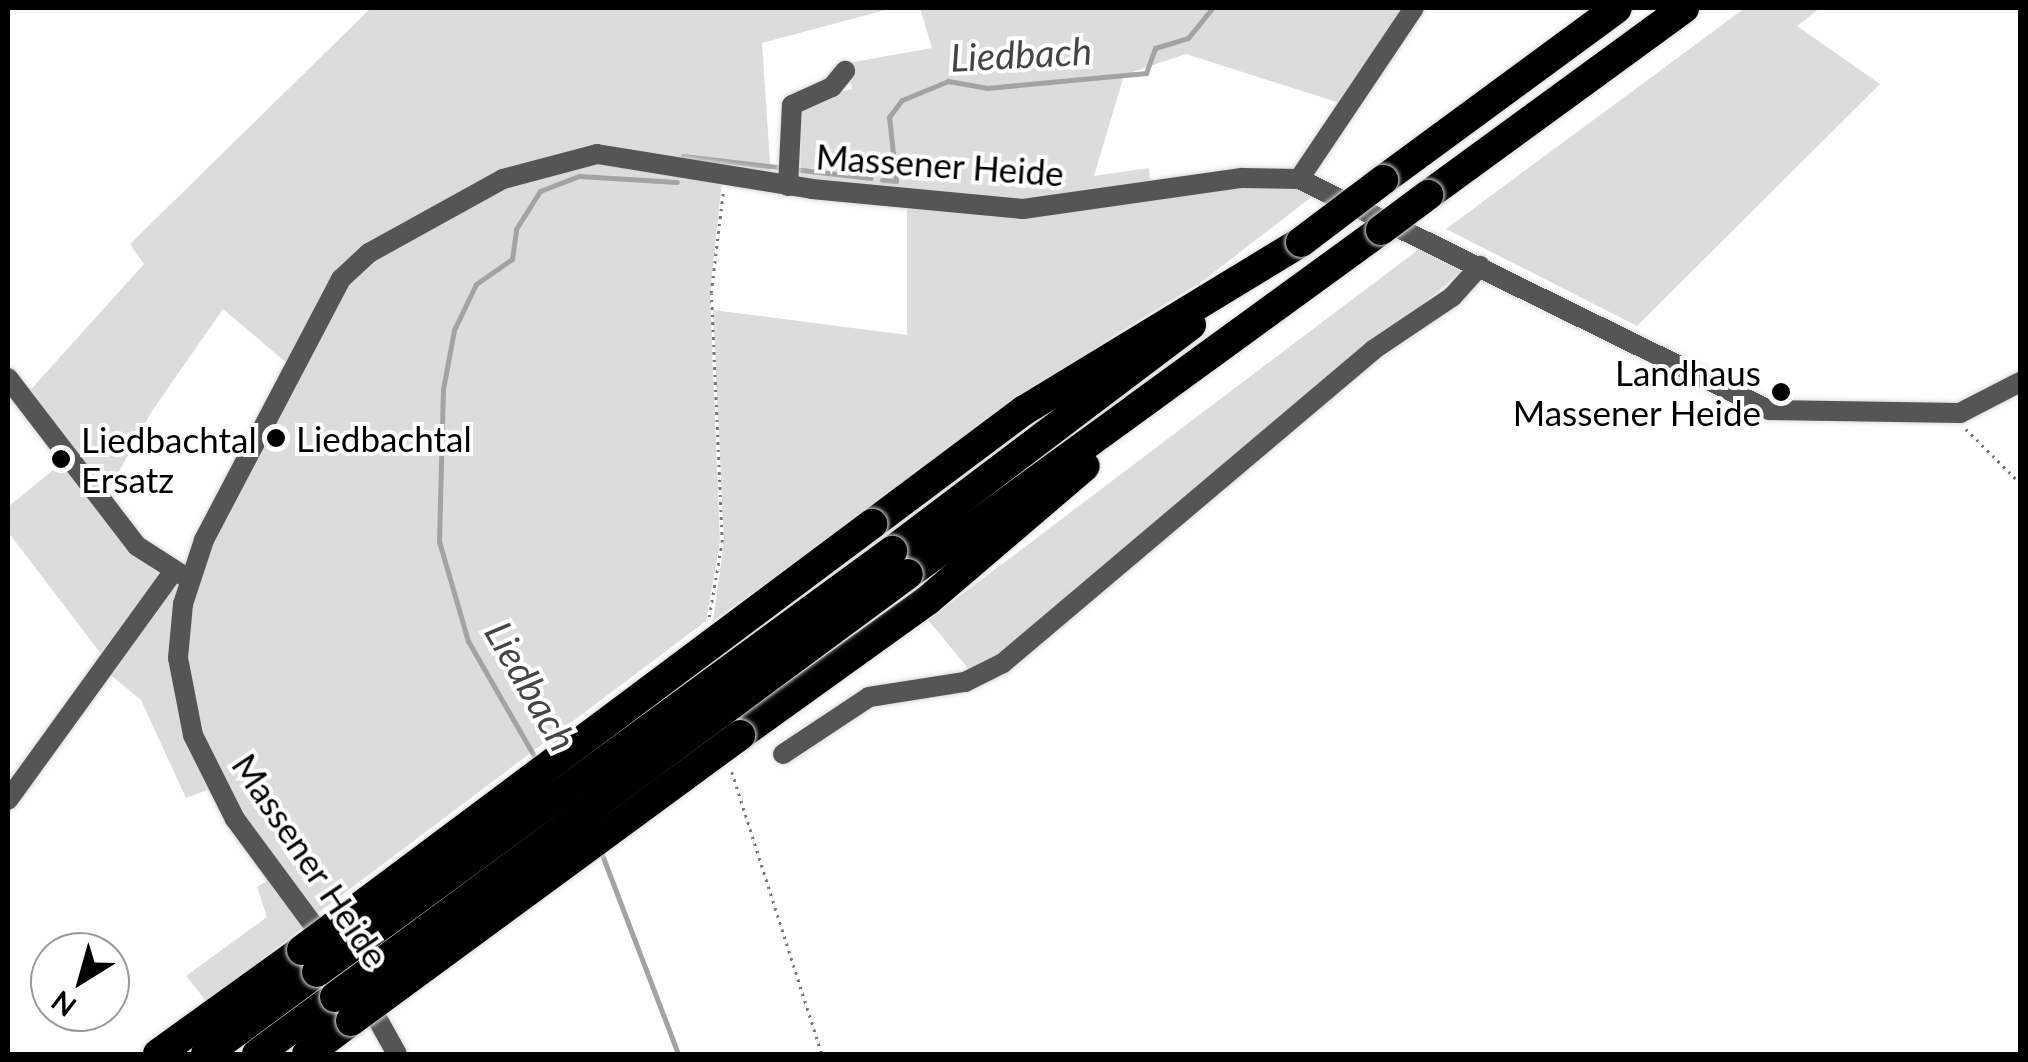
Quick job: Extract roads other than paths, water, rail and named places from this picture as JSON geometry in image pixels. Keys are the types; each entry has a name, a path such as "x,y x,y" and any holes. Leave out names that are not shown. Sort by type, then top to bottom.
{"highway":[{"path":"158,1054 326,985 900,563 1301,242 1617,8"},
{"path":"900,563 1178,378 1684,8"},
{"path":"258,1054 326,985 872,524 1056,390 1301,242"},
{"path":"206,1054 326,985 928,600 1046,502 1178,378"},
{"path":"307,1054 326,985"}],"street":[{"path":"1298,179 1414,8"},
{"path":"788,186 792,105 832,87 846,71"},
{"name":"Massener Heide","path":"8,800 181,575 321,309 369,253 503,180 568,158 642,157 788,186 1052,210 1150,189 1242,178 1298,179 1769,410 1960,413 2020,382"},
{"path":"784,754 870,697 965,682 1003,664 1373,350 1452,297 1480,266"},
{"path":"8,378 124,532 181,575"},
{"name":"Massener Heide","path":"181,575 178,658 193,735 236,819 349,972 397,1054"}],"waterway":[{"name":"Liedbach","path":"882,180 896,181 889,117 902,100 948,81 987,88 1146,73 1155,48 1188,38 1212,8"},
{"name":"Liedbach","path":"683,156 777,167"},
{"name":"Liedbach","path":"793,169 870,178"},
{"name":"Liedbach","path":"537,761 468,641 439,541 443,389 454,330 476,284 512,259 516,229 540,191 579,176 677,182"},
{"name":"Liedbach","path":"601,852 678,1054"}],"place":[{"name":"Landhaus Massener Heide","path":"1781,392"},
{"name":"Liedbachtal","path":"276,438"},
{"name":"Liedbachtal Ersatz","path":"61,459"}]}
